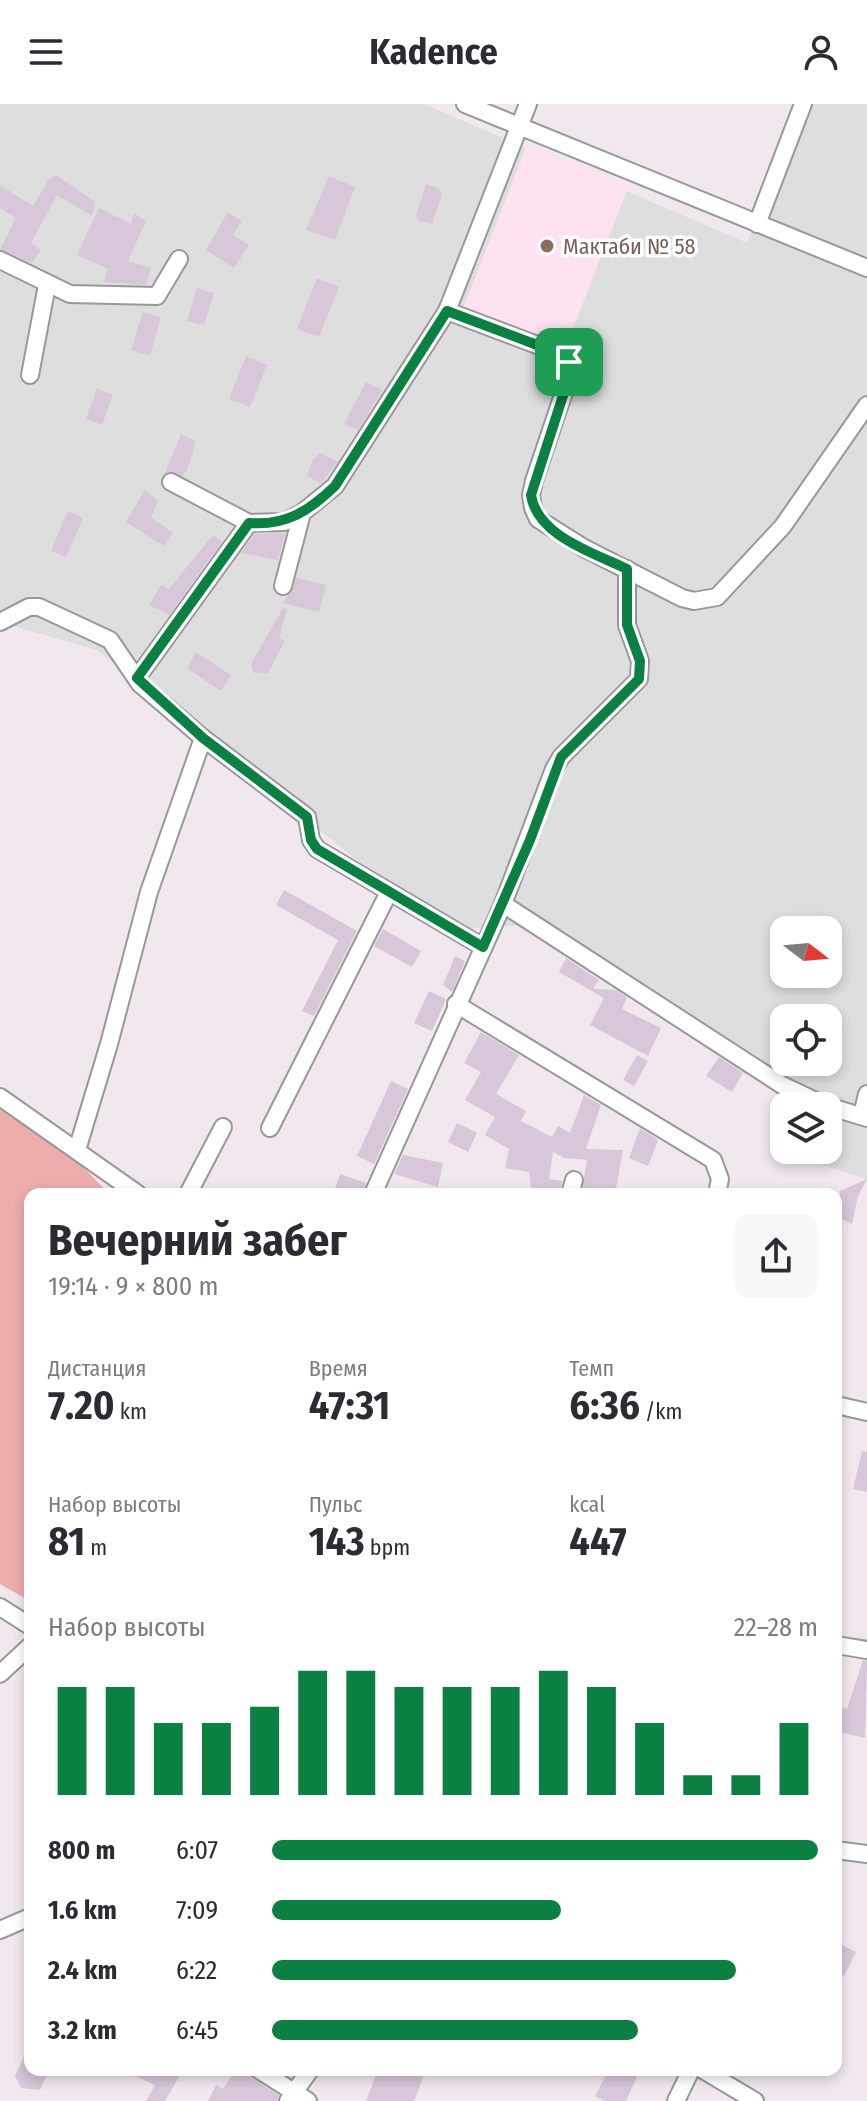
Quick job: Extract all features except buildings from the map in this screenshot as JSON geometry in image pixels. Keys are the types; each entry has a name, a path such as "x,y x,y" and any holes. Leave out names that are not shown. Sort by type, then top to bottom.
{"street":[{"path":"465,104 867,268"},
{"path":"171,482 249,523 284,522 302,513 335,486 447,311 528,104"},
{"path":"757,224 803,104"},
{"path":"0,260 70,294 157,296 179,259"},
{"path":"30,375 47,285"},
{"path":"447,311 566,358 569,377 531,495 538,519 682,598 694,601 717,597 783,526 867,405"},
{"path":"283,586 302,513"},
{"path":"137,678 249,523"},
{"path":"376,1188 503,904 561,757 639,679 640,661 627,625 627,569"},
{"path":"0,622 29,607 47,608 110,640 137,678 203,738 307,817 311,840 317,849 483,947"},
{"path":"77,1150 149,892 203,738"},
{"path":"270,1128 389,892"},
{"path":"503,904 782,1085 824,1105 864,1117 867,1094"},
{"path":"456,1004 713,1160 720,1179 718,1188"},
{"path":"0,1097 130,1188"},
{"path":"191,1188 223,1127"},
{"path":"842,1406 867,1412"},
{"path":"0,1607 24,1622"},
{"path":"842,1646 867,1650"},
{"path":"0,1674 24,1652"},
{"path":"842,1851 867,1854"},
{"path":"0,1930 24,1922"},
{"path":"267,2076 297,2098 307,2076"},
{"path":"676,2101 688,2076"},
{"path":"713,2076 755,2101"}],"shaded area":[{"path":"0,104 424,104 747,243 796,104 867,104 867,1179 820,1164 842,1164 842,1092 780,1092 528,925 453,929 353,857 97,650 6,624 0,627"},
{"name":"Мактаби № 58","path":"527,145 629,185 566,346 464,306"},
{"path":"0,1103 65,1148 103,1188 24,1188 24,1598 0,1584"}],"place":[{"name":"Мактаби № 58","path":"547,246"}],"route":[{"path":"447,311 561,354 569,362 569,377 534,481 531,495 533,508 538,519 554,530 627,569 627,625 642,669 639,679 561,757 554,769 530,840 483,947 317,849 311,840 307,817 203,738 140,684 137,678 249,523 284,522 317,503 335,486 447,311"}]}
